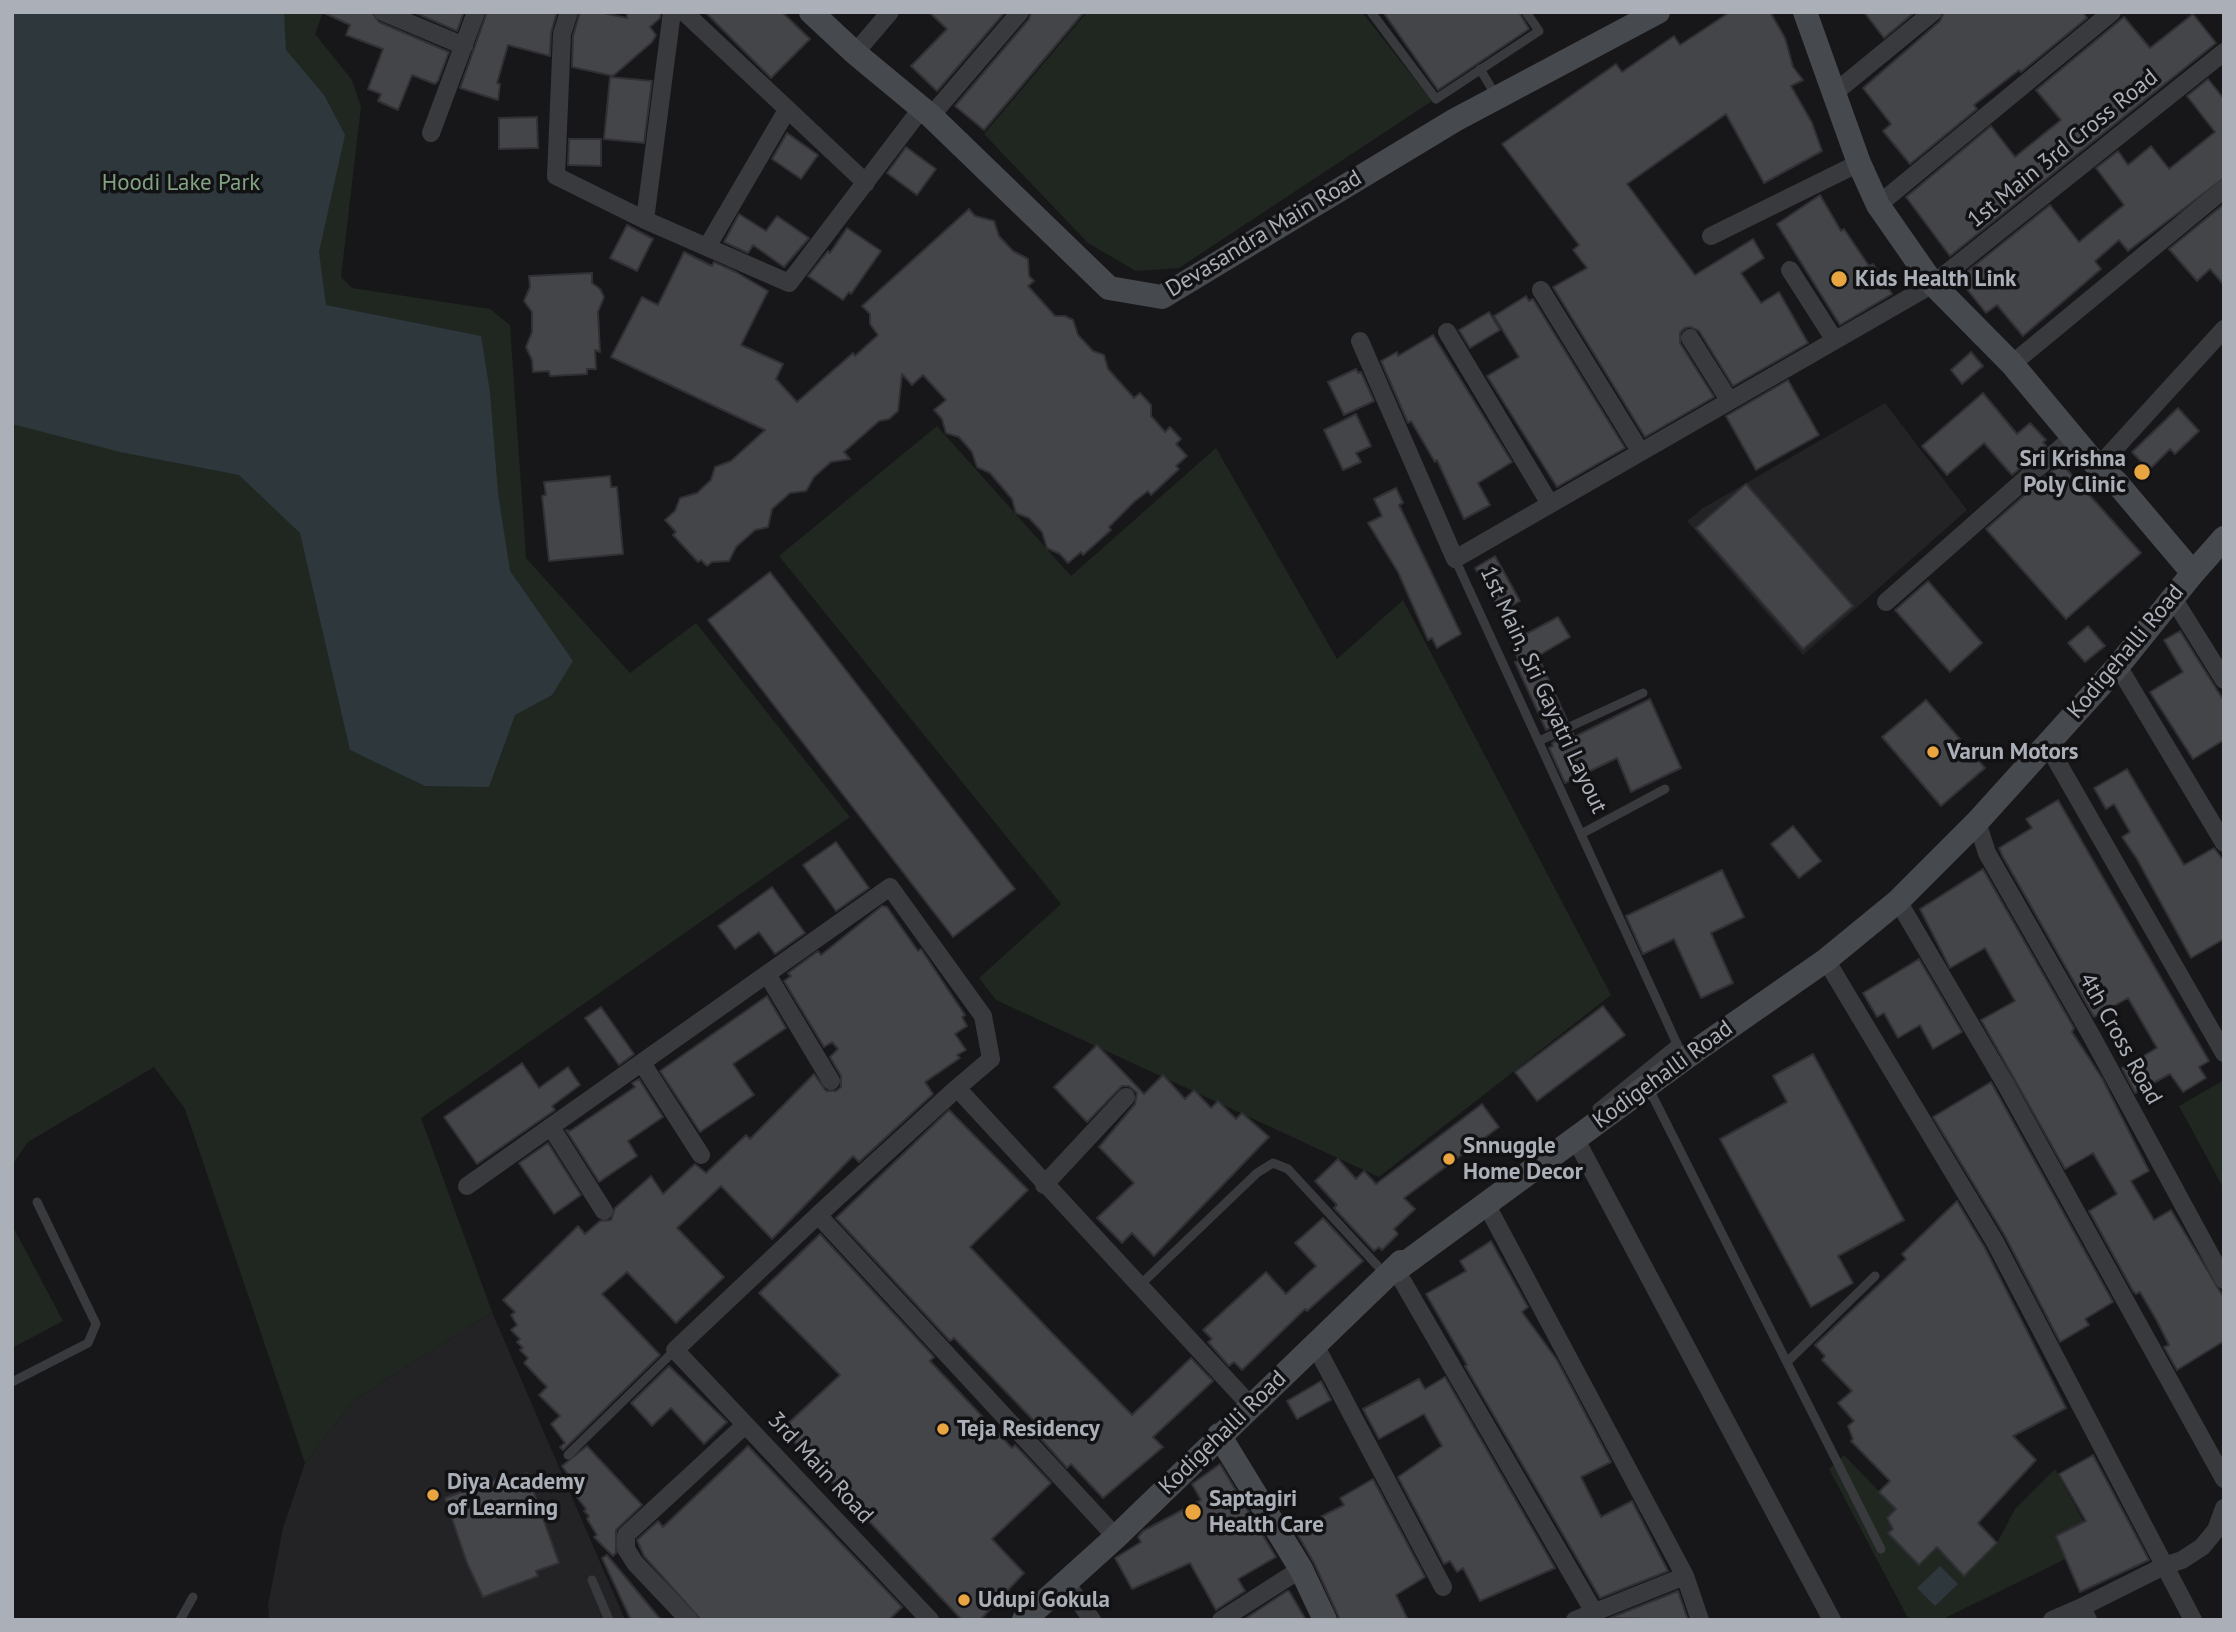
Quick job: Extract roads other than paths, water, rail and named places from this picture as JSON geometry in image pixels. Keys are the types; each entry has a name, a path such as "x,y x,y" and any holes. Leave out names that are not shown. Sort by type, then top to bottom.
{"street":[{"path":"383,12 464,46"},
{"path":"430,133 476,12"},
{"path":"569,12 562,33 556,176 645,220 789,283 866,183 926,113 1020,12"},
{"path":"645,220 671,12"},
{"path":"684,12 866,183"},
{"name":"Devasandra Main Road","path":"811,12 926,113 1110,288 1162,297 1497,97 1658,12"},
{"path":"855,53 890,12"},
{"path":"1805,12 1859,163 1878,205 1933,284 2012,364 2098,467 2191,570 2224,538"},
{"path":"1833,94 1933,12"},
{"path":"1878,205 2112,12"},
{"name":"1st Main 3rd Cross Road","path":"1455,559 1933,284 2224,52"},
{"path":"707,247 787,110"},
{"path":"1711,236 1859,163"},
{"path":"2012,364 2224,189"},
{"path":"1790,270 1834,339"},
{"path":"1541,290 1640,451"},
{"path":"2098,467 2224,329"},
{"path":"1447,332 1550,504"},
{"path":"1690,338 1729,400"},
{"name":"1st Main, Sri Gayatri Layout","path":"1360,341 1455,559"},
{"path":"1886,602 2073,437"},
{"name":"Kodigehalli Road","path":"1024,1620 1116,1537 1219,1435 1392,1273 1485,1202 1648,1088 1681,1051 1826,960 1898,901 1977,822 2118,666 2173,598 2191,570"},
{"path":"2173,598 2224,680"},
{"path":"2118,666 2224,843"},
{"path":"2047,744 2224,1053"},
{"name":"4th Cross Road","path":"1977,822 1987,853 2091,1035 2224,1280"},
{"path":"467,1186 890,887 984,1016 991,1059 818,1215 675,1350"},
{"path":"1898,901 2006,1084 2224,1479"},
{"path":"1826,960 1995,1242 2193,1620"},
{"path":"767,974 831,1081"},
{"path":"642,1063 701,1155"},
{"path":"957,1088 1251,1406"},
{"path":"1044,1185 1126,1097"},
{"path":"551,1127 604,1211"},
{"path":"1575,1138 1832,1620"},
{"path":"1485,1202 1685,1576 1700,1620"},
{"path":"818,1215 1116,1537"},
{"path":"1392,1273 1594,1612"},
{"path":"1315,1345 1443,1587"},
{"name":"3rd Main Road","path":"675,1350 930,1620"},
{"path":"689,1620 635,1563 626,1549 626,1535 746,1425"},
{"path":"1219,1435 1301,1569 1325,1620"},
{"path":"2052,1620 2085,1614 2164,1566 2182,1560 2202,1547 2216,1530 2224,1508"},
{"path":"1222,1620 1301,1569"},
{"path":"1575,1620 1685,1576"},
{"path":"1065,1581 1092,1620"}],"lane":[{"path":"1371,12 1436,99 1539,31 1526,12"},
{"path":"1480,69 1497,97"},
{"name":"1st Main, Sri Gayatri Layout","path":"1455,559 1681,1051"},
{"path":"1539,741 1643,693"},
{"path":"1581,834 1665,789"},
{"path":"1139,1286 1257,1172 1273,1163 1288,1169 1392,1273 1681,1051"},
{"path":"1648,1088 1881,1549"},
{"path":"12,1382 88,1343 96,1324 37,1202"},
{"path":"1787,1362 1875,1276"},
{"path":"568,1455 675,1350"},
{"path":"592,1580 608,1620"},
{"path":"180,1620 193,1597"}],"place":[{"name":"Kids Health Link","path":"1839,279"},
{"name":"Sri Krishna Poly Clinic","path":"2142,472"},
{"name":"Varun Motors","path":"1933,752"},
{"name":"Snnuggle Home Decor","path":"1449,1159"},
{"name":"Teja Residency","path":"943,1429"},
{"name":"Diya Academy of Learning","path":"433,1495"},
{"name":"Saptagiri Health Care","path":"1193,1512"},
{"name":"Udupi Gokula","path":"964,1600"}],"park label":[{"name":"Hoodi Lake Park","path":"181,183"}]}
